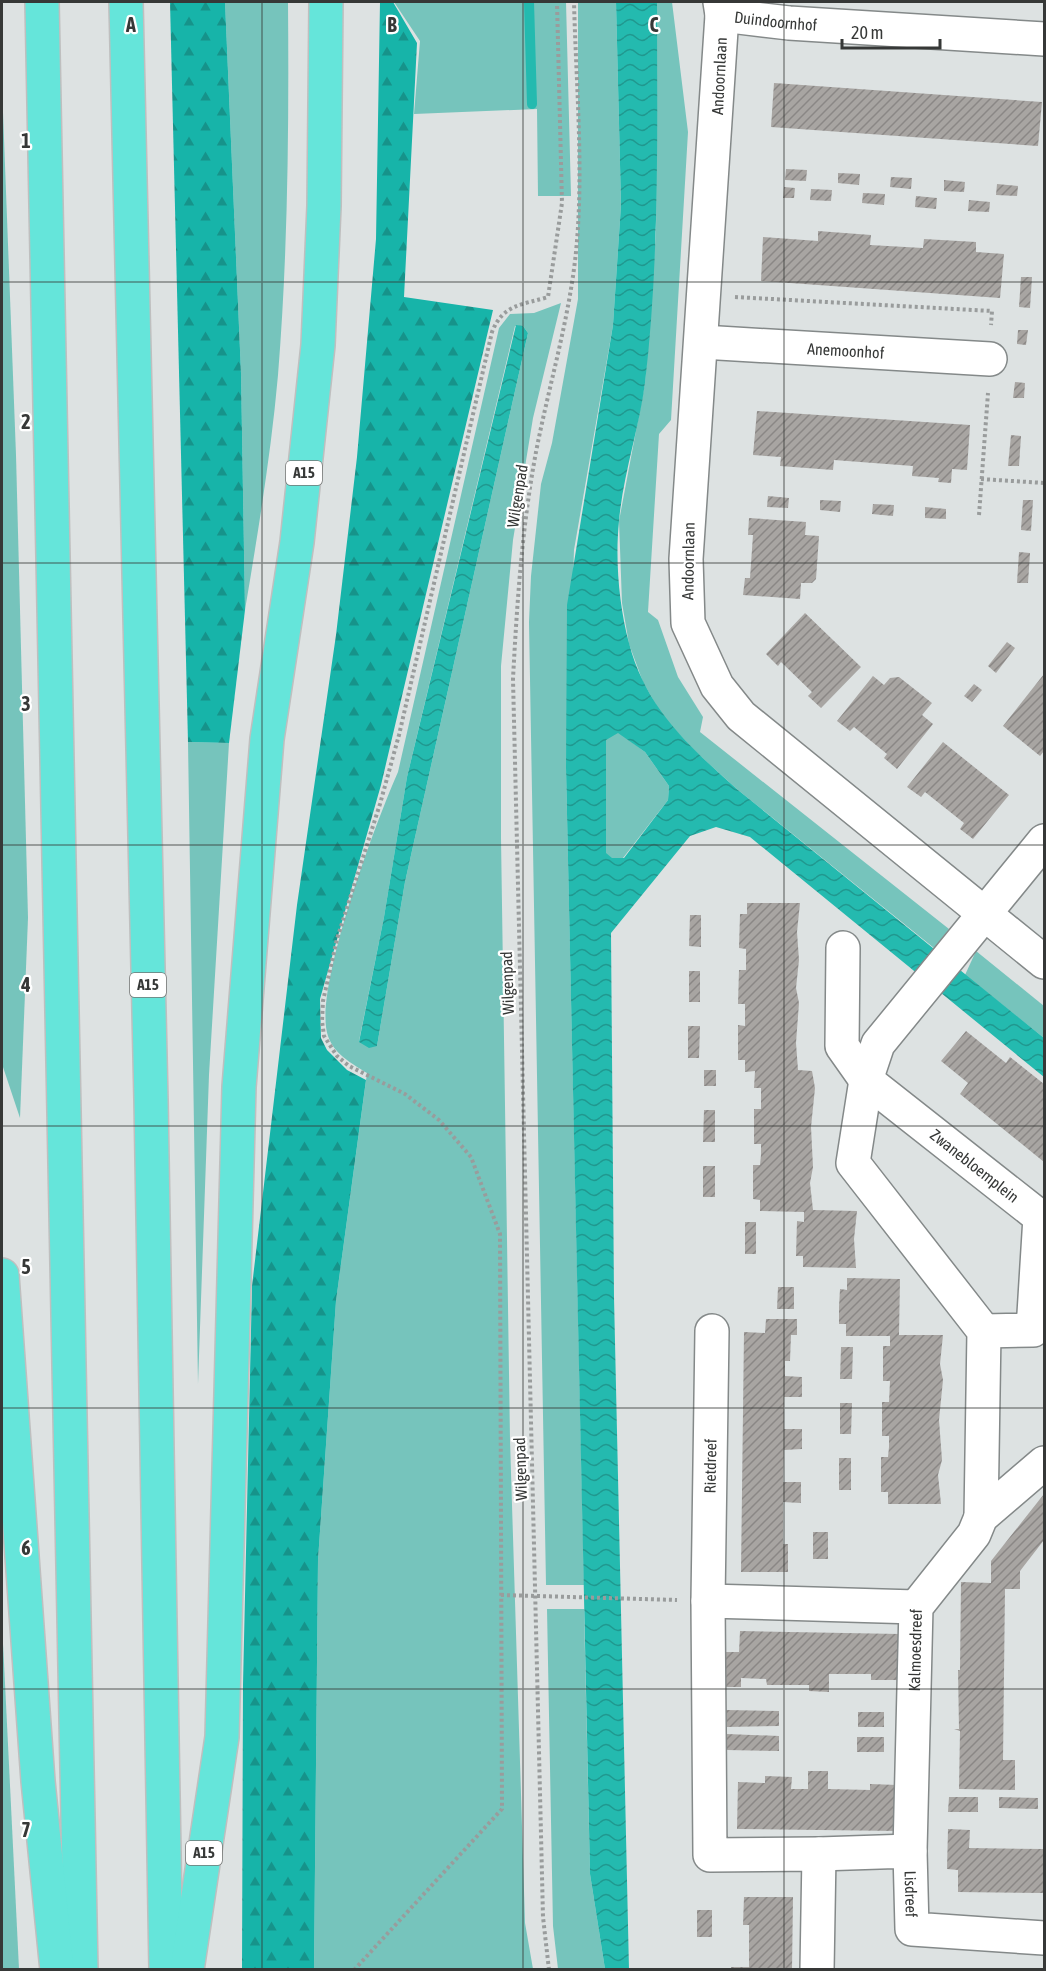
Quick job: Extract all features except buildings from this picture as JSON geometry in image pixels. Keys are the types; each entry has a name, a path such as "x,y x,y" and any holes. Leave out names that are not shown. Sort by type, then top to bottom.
{"highway":[{"path":"42,2 81,1970"},
{"name":"A15","path":"126,2 150,1076 166,1970"},
{"name":"A15","path":"187,1970 222,1737 239,1087 267,739 297,542 318,345 324,206 326,2"},
{"path":"2,1275 38,1781 57,1970"}],"street":[{"name":"Duindoornhof","path":"721,8 1044,39"},
{"name":"Andoornlaan","path":"721,8 702,342 686,560 688,623 717,686 741,716 1044,962"},
{"name":"Anemoonhof","path":"702,342 990,359"},
{"path":"981,1517 984,1331 854,1163 866,1080 878,1044 1044,841"},
{"name":"Zwanebloemplein","path":"843,948 842,1046 866,1080 1040,1216 1033,1330 984,1331"},
{"name":"Rietdreef","path":"710,1855 708,1601 712,1331"},
{"name":"Kalmoesdreef","path":"910,1851 916,1607 974,1534 981,1517 1044,1463"},
{"path":"708,1601 916,1607"},
{"name":"Lisdreef","path":"710,1855 910,1851 912,1929 1044,1938"},
{"path":"817,1970 819,1854"}],"path":[{"path":"354,1970 502,1809 500,1233 471,1157 439,1120 405,1094 349,1066 337,1056 324,1036 322,1021 323,1001 337,939 380,804 399,735 492,332 497,319 506,310 548,297 562,203 557,2"},
{"name":"Wilgenpad","path":"549,1970 543,1917 513,679 523,538 536,453 569,306 576,250 578,199 574,2"},
{"path":"981,479 1044,483"},
{"path":"501,1595 708,1601"}],"shaded area":[{"path":"225,2 288,2 287,188 278,375 272,434 245,610 241,373"},
{"path":"394,2 566,2 571,196 538,196 537,109 414,114 420,41"},
{"path":"578,2 616,2 621,205 613,325 574,550 566,768 584,1585 546,1585 529,622 531,576 541,484 552,443 578,299"},
{"path":"657,2 672,2 688,132 671,420 659,434 648,612 658,620 678,677 703,717 700,732 949,929 934,948 738,790 697,753 663,717 643,682 629,644 622,603 619,521 645,383 656,232"},
{"path":"2,86 16,455 28,918 20,1118 2,1064"},
{"path":"561,303 533,418 513,540 501,666 501,838 510,1440 525,1923 533,1969 314,1970 318,1560 336,1301 367,1073 339,1053 328,1036 326,1014 329,982 362,864 398,772 499,328 510,314 534,313","holes":["515,326 523,326 528,333 405,882 377,1046 359,1041 384,917 407,777"]},
{"path":"618,732 645,752 669,786 668,800 623,858 612,859 605,853 606,739"},
{"path":"188,742 229,743 209,1075 198,1384"},
{"path":"976,951 1044,1006 1044,1038 965,975"},
{"path":"547,1609 584,1609 590,1874 605,1969 558,1969 553,1926"},
{"path":"2,1624 4,1663 19,1969 2,1969"}],"green space":[{"path":"170,2 225,2 241,373 245,610 229,743 188,742"},
{"path":"380,2 393,2 417,43 404,297 493,310 381,785 320,999 321,1038 327,1050 347,1070 366,1080 336,1301 318,1560 314,1969 242,1969 243,1685 252,1286 297,905 336,635 357,457 376,239"}],"water":[{"path":"616,2 657,2 657,192 650,335 645,383 621,504 618,536 620,598 629,643 637,667 658,707 687,742 720,774 1044,1038 1044,1077 750,837 716,827 690,836 611,933 614,1297 629,1970 605,1969 590,1874 566,768 567,605 613,325 621,205","holes":["618,733 645,752 669,786 668,800 624,858 612,858 606,853 606,740"]},
{"path":"516,325 523,326 528,333 405,882 377,1046 369,1048 359,1042 384,917 407,777"}],"waterway":[{"path":"529,2 532,104"}]}
